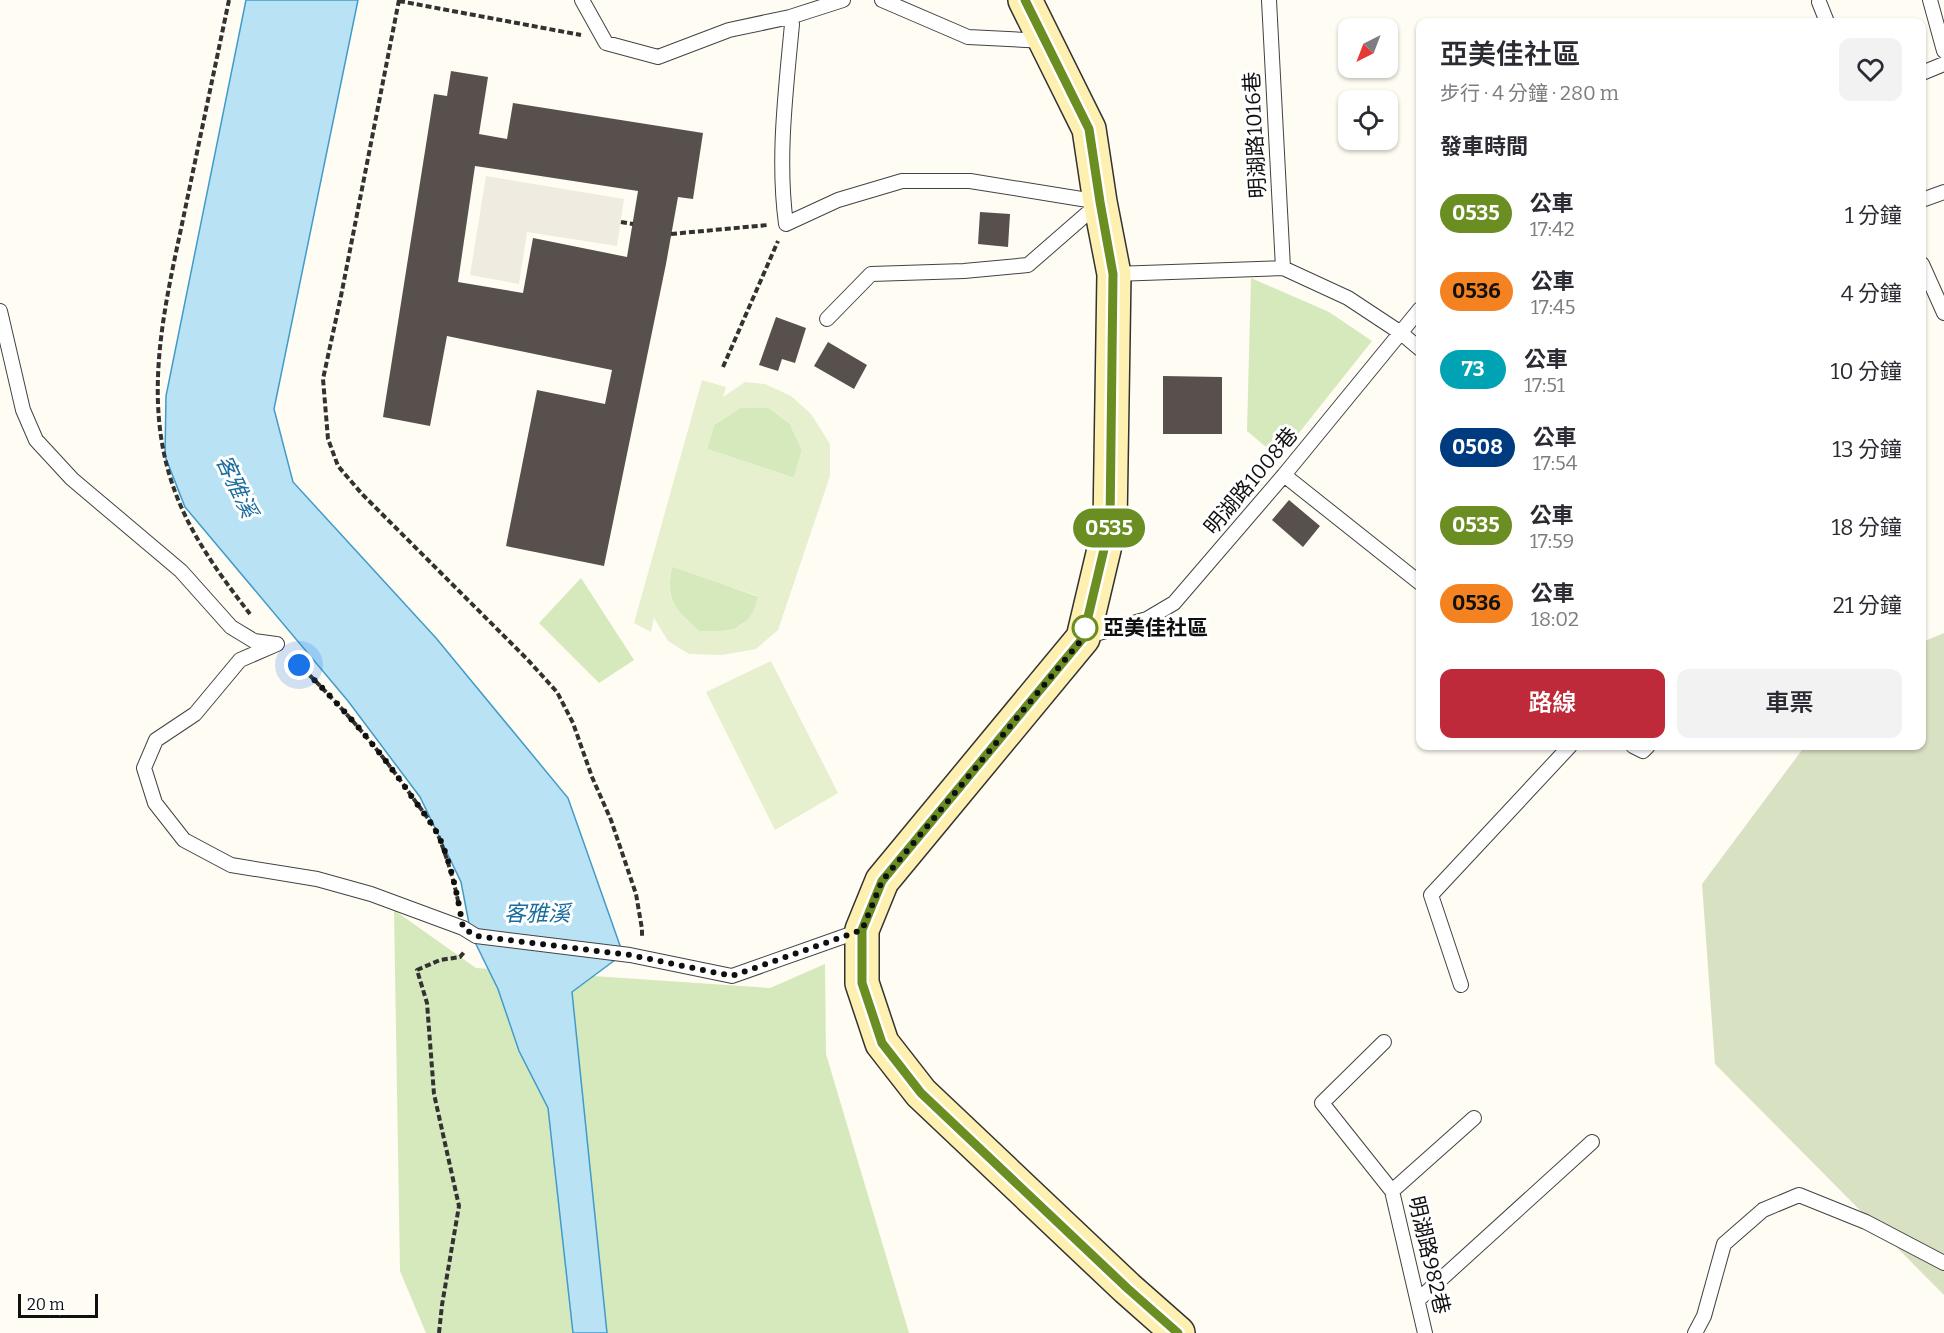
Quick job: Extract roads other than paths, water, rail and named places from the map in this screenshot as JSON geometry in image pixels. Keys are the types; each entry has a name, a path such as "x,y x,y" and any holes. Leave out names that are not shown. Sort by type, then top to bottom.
{"street":[{"path":"1025,0 1089,129 1113,274 1110,524 1083,638 882,881 862,930 862,983 882,1043 921,1093 1118,1280 1178,1333"}],"lane":[{"path":"582,0 606,43 657,57 729,30 790,17 843,0"},
{"path":"882,0 968,37 1047,41"},
{"name":"明湖路1016巷","path":"1269,0 1283,268"},
{"path":"1930,0 1944,51"},
{"path":"1819,2 1825,18"},
{"path":"790,17 792,24 783,163 786,224 838,200 902,182 970,181 1100,202"},
{"path":"1926,71 1944,64"},
{"path":"1926,199 1944,192"},
{"path":"827,319 871,274 964,271 1028,265 1100,202"},
{"path":"1113,274 1283,268 1348,298 1416,346"},
{"path":"1926,273 1944,314"},
{"path":"0,311 23,410 36,440 72,479 181,571 231,627 254,641 278,644 240,660 195,714 156,740 144,768 155,803 184,840 231,865 317,879 371,894 463,928 476,936 635,956 732,976 862,930"},
{"name":"明湖路1008巷","path":"1083,638 1147,619 1174,603 1284,475 1416,314"},
{"path":"1284,475 1416,580"},
{"path":"1461,985 1431,895 1566,750"},
{"name":"明湖路982巷","path":"1383,1042 1322,1103 1392,1191 1425,1333"},
{"path":"1392,1191 1474,1118"},
{"path":"1418,1300 1592,1142"},
{"path":"1695,1333 1704,1316 1724,1244 1762,1210 1799,1195 1866,1222 1944,1263"}],"water":[{"name":"客雅溪","path":"246,0 358,0 274,409 293,482 436,638 568,798 623,954 572,992 607,1333 573,1333 548,1108 519,1051 498,989 471,934 461,882 420,797 348,701 185,507 165,456 166,396"}],"place":[{"name":"亞美佳社區","path":"1085,628"}]}
